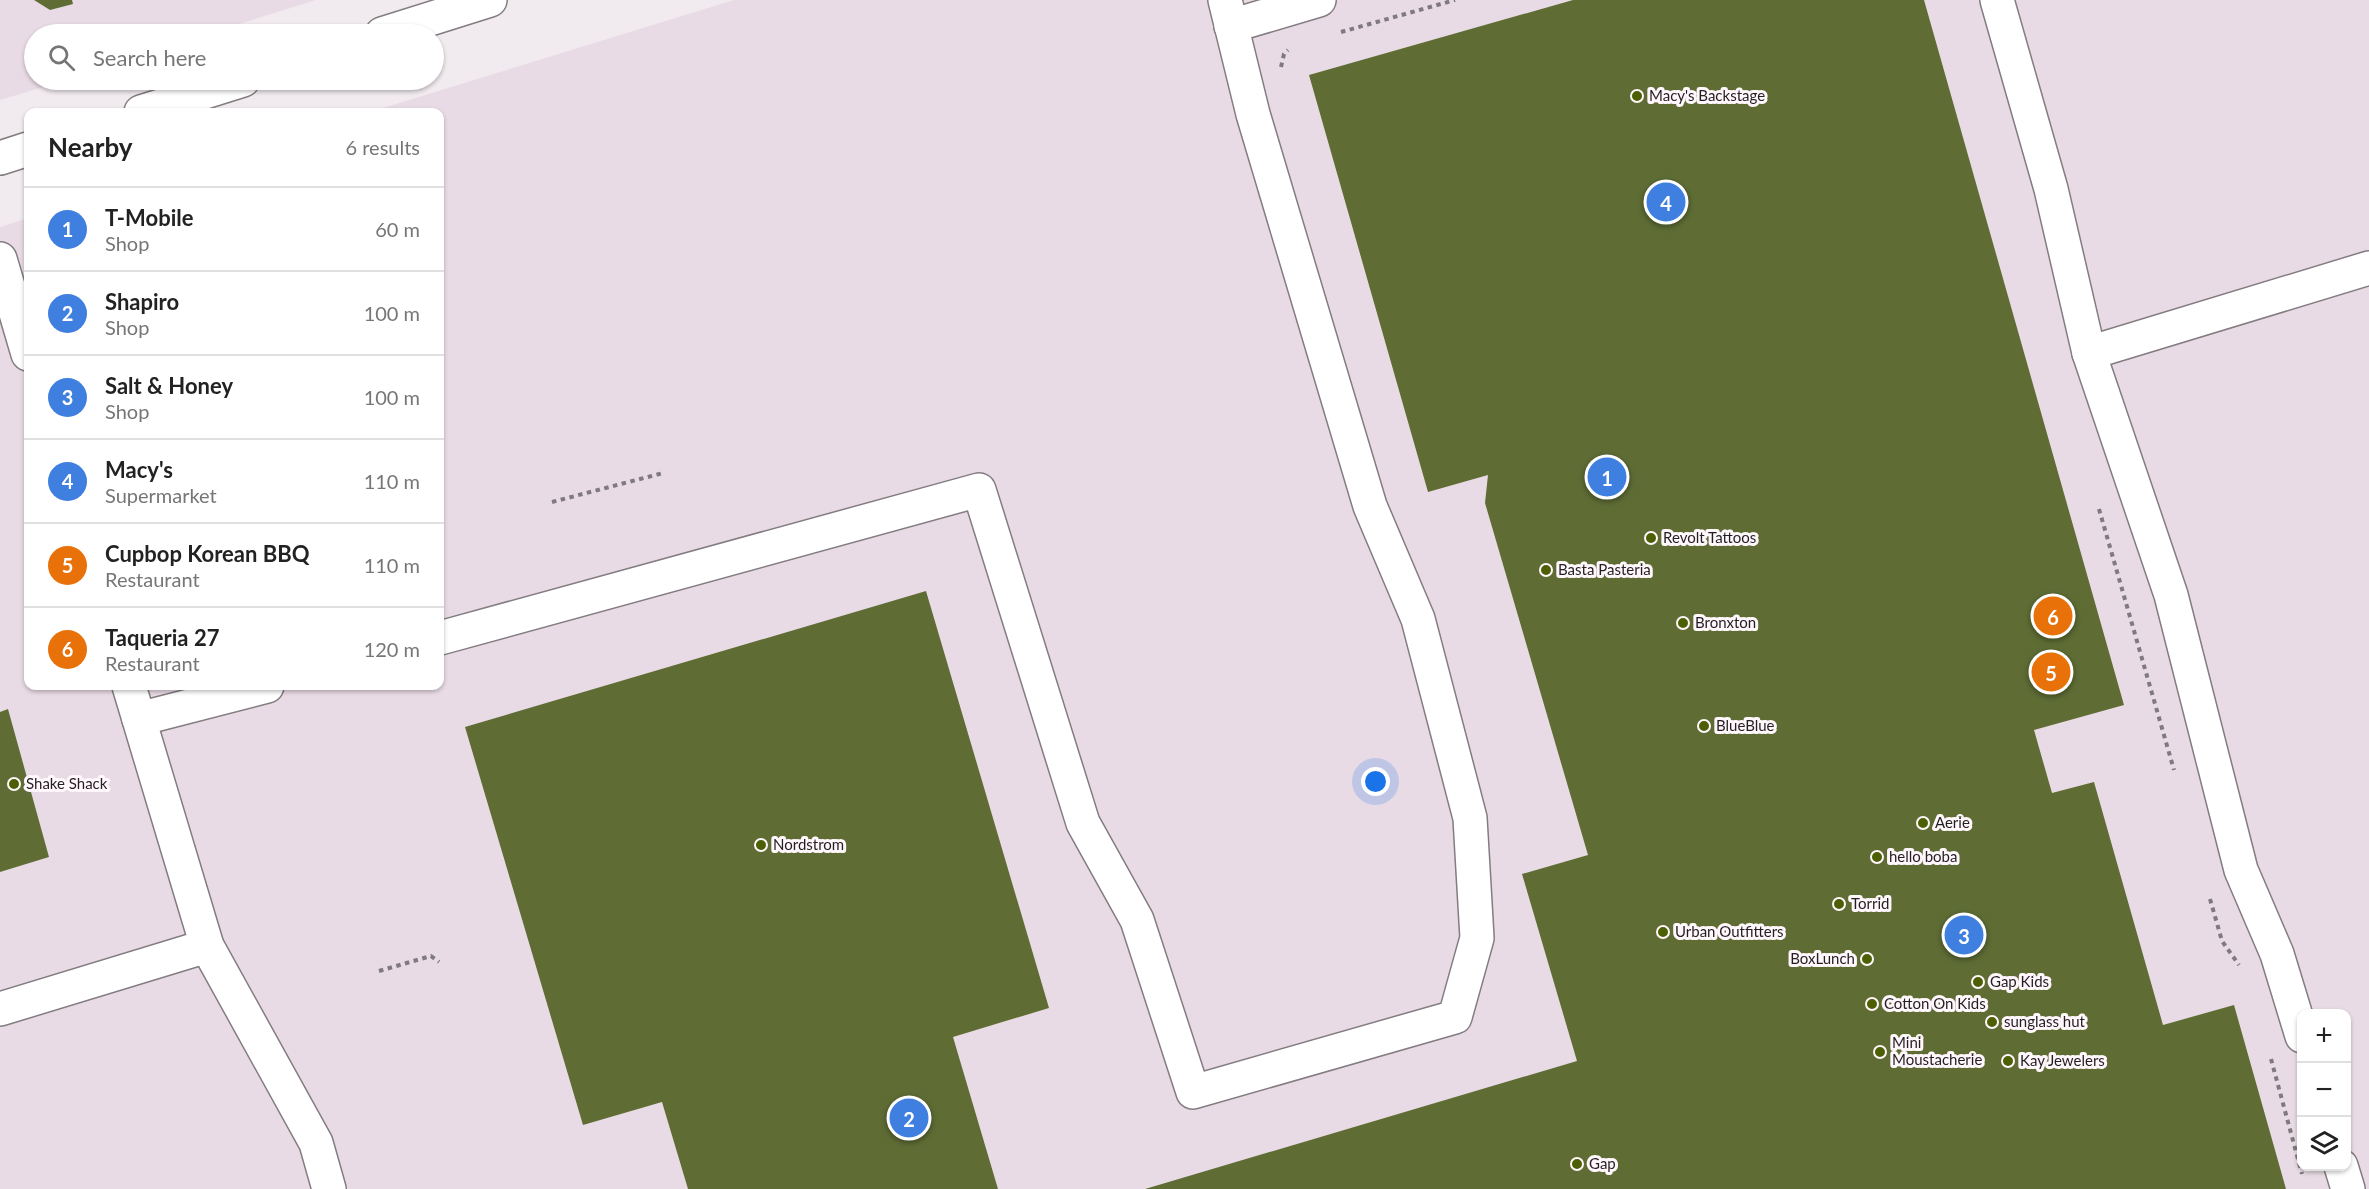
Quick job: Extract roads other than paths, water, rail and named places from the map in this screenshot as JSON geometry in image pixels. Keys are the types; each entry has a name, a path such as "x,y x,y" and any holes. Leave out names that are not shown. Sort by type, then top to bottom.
{"street":[{"path":"414,24 490,0"},
{"path":"444,637 979,490 1083,823 1137,920 1193,1092 1455,1017 1477,938 1468,809 1418,619 1370,506 1253,114 1228,13 1319,0"},
{"path":"1997,0 2051,189 2089,353 2171,595 2241,870 2277,954 2297,1022"},
{"path":"154,108 211,90"},
{"path":"0,158 24,150"},
{"path":"0,259 24,340"},
{"path":"2089,353 2369,268"},
{"path":"130,690 207,946 316,1143 329,1189"},
{"path":"139,719 251,690"},
{"path":"0,1009 207,946"},
{"path":"2342,1171 2348,1189"}],"place":[{"name":"Macy's Backstage","path":"1637,96"},
{"name":"Macy's","path":"1666,202"},
{"name":"T-Mobile","path":"1607,477"},
{"name":"Revolt Tattoos","path":"1651,538"},
{"name":"Basta Pasteria","path":"1546,570"},
{"name":"Taqueria 27","path":"2053,616"},
{"name":"Bronxton","path":"1683,623"},
{"name":"Cupbop Korean BBQ","path":"2051,672"},
{"name":"BlueBlue","path":"1704,726"},
{"name":"Shake Shack","path":"14,784"},
{"name":"Aerie","path":"1923,823"},
{"name":"Nordstrom","path":"761,845"},
{"name":"hello boba","path":"1877,857"},
{"name":"Torrid","path":"1839,904"},
{"name":"Urban Outfitters","path":"1663,932"},
{"name":"Salt & Honey","path":"1964,935"},
{"name":"BoxLunch","path":"1867,959"},
{"name":"Gap Kids","path":"1978,982"},
{"name":"Cotton On Kids","path":"1872,1004"},
{"name":"sunglass hut","path":"1992,1022"},
{"name":"Mini Moustacherie","path":"1880,1052"},
{"name":"Kay Jewelers","path":"2008,1061"},
{"name":"Shapiro","path":"909,1118"},
{"name":"Gap","path":"1577,1164"}]}
